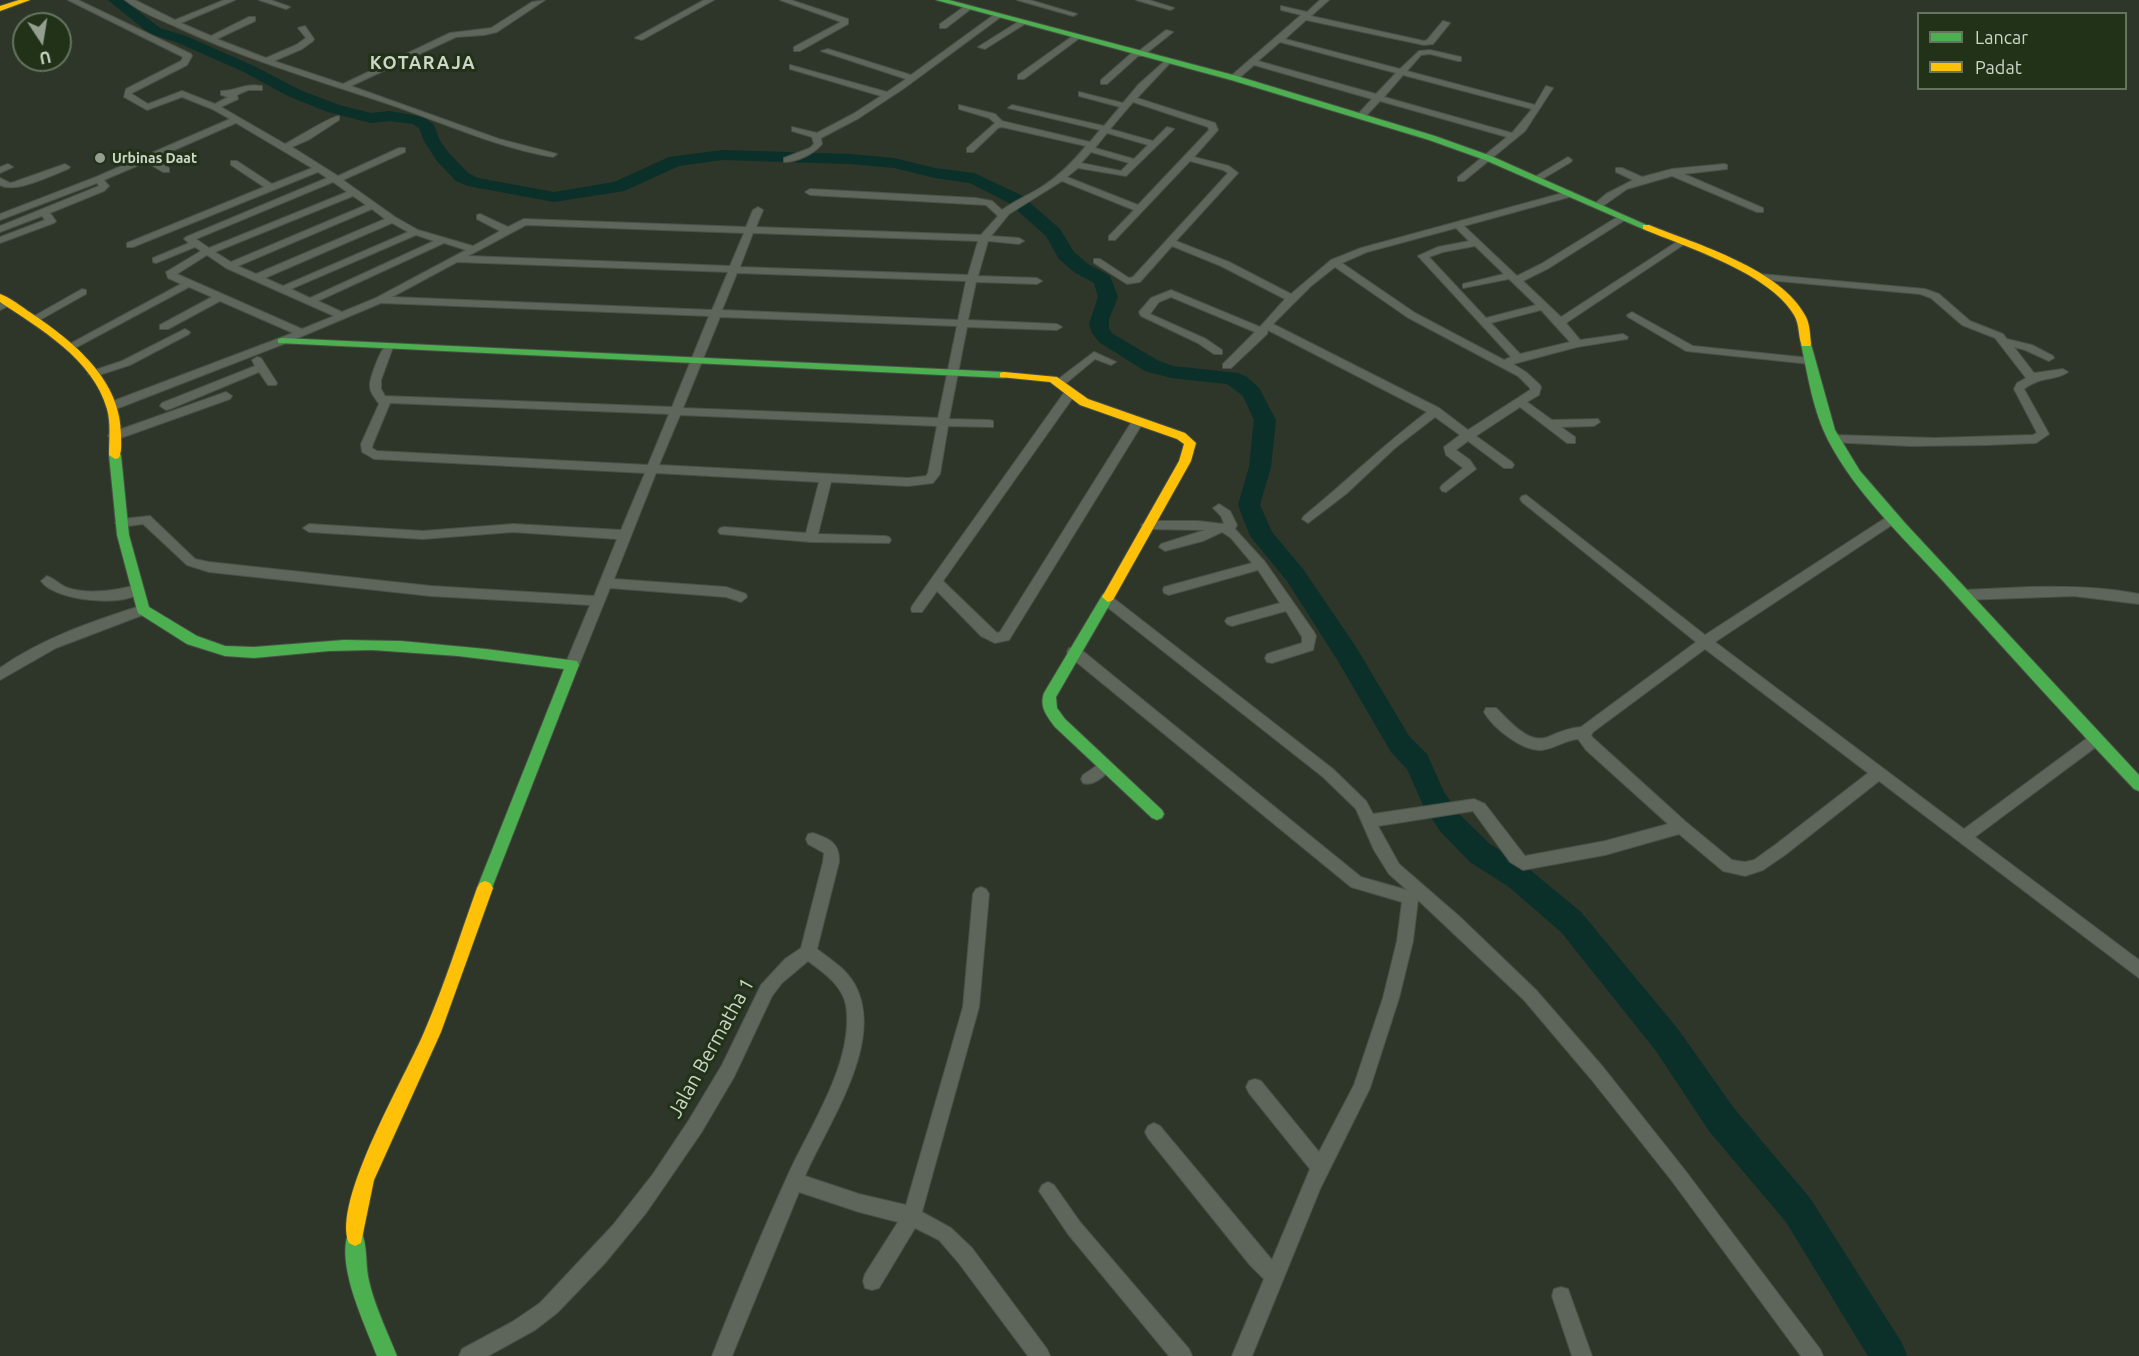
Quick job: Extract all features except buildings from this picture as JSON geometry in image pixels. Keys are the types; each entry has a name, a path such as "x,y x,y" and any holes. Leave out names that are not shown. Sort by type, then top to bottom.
{"main road":[{"path":"0,4 13,0"},
{"path":"0,9 26,0"},
{"path":"940,0 1234,78 1362,115 1488,158 1760,277 1780,291 1800,316 1810,361 1834,440 1853,468 1894,518 2095,740 2139,785"},
{"path":"3,302 71,345 93,374 112,406 121,523 144,610 196,642 226,651 330,645 399,647 471,652 572,665 572,674 498,852 433,1032 365,1179 358,1208 354,1253 362,1292 387,1356"},
{"path":"282,341 1047,377 1084,402 1181,436 1190,443 1190,449 1107,600 1049,697 1050,709 1105,766 1157,814"}],"street":[{"path":"72,0 188,56 184,63 129,91 127,95 147,106 182,94 215,107 320,168 392,219 415,232 474,249"},
{"path":"129,0 173,24 266,61 411,109 507,146 553,154"},
{"path":"138,5 150,0"},
{"path":"173,24 231,0"},
{"path":"263,0 286,7"},
{"path":"343,87 454,35 484,33 496,29 525,11 528,6 541,0"},
{"path":"639,38 710,0"},
{"path":"784,0 845,21 844,24 797,49"},
{"path":"1020,0 1041,2 1073,14"},
{"path":"1140,0 1170,8"},
{"path":"1294,0 1284,8 1424,43 1430,42 1446,23"},
{"path":"1234,78 1325,0"},
{"path":"982,47 1020,21 1041,2"},
{"path":"943,26 968,8"},
{"path":"795,129 816,136 845,123 914,78 998,16"},
{"path":"211,39 252,19"},
{"path":"266,61 307,42 310,36 302,28"},
{"path":"1104,82 1169,32"},
{"path":"1021,77 1077,37"},
{"path":"1277,39 1537,108"},
{"path":"825,51 914,78"},
{"path":"1362,115 1415,56 1422,52 1458,59"},
{"path":"388,347 375,388 385,404 366,449 374,455 908,482 929,480 934,474 952,372 972,279 984,238 1004,213 1022,200 1062,178 1076,165 1167,61"},
{"path":"1252,62 1514,136"},
{"path":"793,67 888,95"},
{"path":"215,107 235,97 228,94 247,87 259,88"},
{"path":"1461,179 1522,129 1549,88"},
{"path":"1082,94 1129,103 1214,126 1213,132 1112,238"},
{"path":"962,107 992,116 1000,124 1091,147 1136,162"},
{"path":"1012,108 1155,144"},
{"path":"285,147 307,137 336,118"},
{"path":"0,218 148,159 235,120"},
{"path":"970,150 1000,124"},
{"path":"1076,165 1120,174 1127,172 1170,129"},
{"path":"787,160 813,150 818,144 816,136"},
{"path":"343,316 230,266 189,239 402,150"},
{"path":"1097,261 1127,281 1136,280 1172,243 1233,173 1226,168 1189,158"},
{"path":"148,159 166,170"},
{"path":"1536,179 1568,160"},
{"path":"234,163 272,188"},
{"path":"0,181 8,186 16,185 65,167"},
{"path":"1597,206 1642,181 1672,172 1724,167"},
{"path":"130,245 320,168"},
{"path":"1619,170 1642,181"},
{"path":"1672,172 1760,210"},
{"path":"1062,178 1140,209"},
{"path":"0,229 101,189 104,186 99,179"},
{"path":"302,333 172,276 171,272 206,252 355,192"},
{"path":"810,192 976,201 989,203 1004,213"},
{"path":"1227,366 1266,329 1292,299 1334,262 1357,252 1570,194"},
{"path":"230,266 373,205"},
{"path":"572,665 758,210"},
{"path":"0,240 51,221 44,211"},
{"path":"480,217 508,231"},
{"path":"1467,286 1513,278 1545,266 1622,218"},
{"path":"258,277 392,219"},
{"path":"112,406 253,353 380,300 528,222 1019,241"},
{"path":"1457,224 1560,322 1577,345"},
{"path":"284,289 415,232"},
{"path":"311,301 443,240"},
{"path":"1172,243 1225,264 1292,299"},
{"path":"1476,243 1441,249 1423,256 1486,321 1518,358"},
{"path":"1560,322 1682,243"},
{"path":"156,260 195,244"},
{"path":"456,259 1037,281"},
{"path":"1334,262 1411,315 1522,374 1536,387 1535,392 1449,450 1466,463 1470,470 1446,488"},
{"path":"1760,277 1926,292 1935,296 1966,323 1999,336 2032,377 2033,381 2021,385 2019,389 2043,434 2036,439 1909,443 1834,440"},
{"path":"71,345 190,283"},
{"path":"34,320 82,292"},
{"path":"1218,352 1202,341 1146,316 1144,312 1155,300 1171,293 1266,329 1374,378 1435,411 1508,465"},
{"path":"164,327 220,297"},
{"path":"380,300 1057,327"},
{"path":"1486,321 1543,306"},
{"path":"1632,315 1690,350 1810,361"},
{"path":"93,374 126,363 185,332"},
{"path":"1504,364 1518,358 1623,337"},
{"path":"2004,342 2028,347 2049,358"},
{"path":"253,353 272,383"},
{"path":"916,609 937,583 1065,387 1094,355 1111,362"},
{"path":"166,406 262,368"},
{"path":"2032,377 2063,372"},
{"path":"114,436 226,396"},
{"path":"382,399 675,413 989,424"},
{"path":"1520,402 1570,440"},
{"path":"1308,519 1385,451 1435,411"},
{"path":"937,583 986,632 995,638 1004,636 1138,421"},
{"path":"1550,424 1594,422"},
{"path":"811,538 826,477"},
{"path":"1526,499 1705,642 2139,970"},
{"path":"1165,547 1199,538 1231,525 1229,519 1219,508"},
{"path":"1880,773 1780,850 1758,865 1746,869 1728,866 1595,751 1585,741 1585,734 1597,720 1705,642 1894,518"},
{"path":"121,523 146,519 191,562 209,567 430,591 598,601"},
{"path":"1147,525 1223,529 1261,565 1309,636 1310,644 1301,650 1272,658"},
{"path":"309,528 423,535 513,528 624,535"},
{"path":"724,531 811,538 885,540"},
{"path":"1169,590 1261,565"},
{"path":"47,581 54,588 88,596 116,595 138,590"},
{"path":"606,583 726,592 741,597"},
{"path":"1964,595 2114,593 2139,599"},
{"path":"1107,600 1329,773 1361,805 1379,845 1394,869 1415,894 1530,995 1597,1073 1678,1174 1813,1356"},
{"path":"1232,621 1288,606"},
{"path":"0,675 32,652 70,634 144,610"},
{"path":"1074,652 1356,882 1415,894"},
{"path":"0,665 16,663"},
{"path":"1491,712 1522,740 1534,746 1546,745 1569,734 1585,734"},
{"path":"1964,837 2095,740"},
{"path":"1088,779 1105,766"},
{"path":"1370,821 1474,805 1480,808 1515,857 1523,863 1605,848 1682,827"},
{"path":"722,1356 747,1288 815,1135 839,1092 856,1022 854,1002 844,982 808,952 832,850 813,839"},
{"path":"873,1281 912,1216 971,1007 981,894"},
{"path":"1242,1356 1320,1167 1361,1088 1382,1030 1415,894"},
{"name":"Jalan Bermatha 1","path":"469,1356 546,1311 597,1259 624,1227 666,1173 730,1069 762,995 788,964 808,952"},
{"path":"1255,1087 1320,1167"},
{"path":"1154,1132 1257,1258 1274,1275"},
{"path":"795,1181 859,1203 912,1216 945,1234 965,1255 1040,1356"},
{"path":"1048,1191 1074,1228 1182,1356"},
{"path":"1561,1296 1582,1356"}],"waterway":[{"path":"115,0 155,31 181,39 249,69 294,93 334,109 371,118 390,116 418,120 426,125 432,141 443,157 462,177 474,182 554,197 618,187 675,161 722,155 850,159 894,163 935,173 974,178 1015,199 1054,233 1066,255 1081,268 1103,280 1108,297 1098,324 1106,338 1152,366 1171,372 1231,378 1240,382 1252,393 1265,420 1260,467 1249,505 1262,536 1295,575 1347,654 1400,744 1417,762 1434,799 1450,823 1480,853 1519,878 1571,922 1667,1040 1721,1119 1798,1210 1889,1356"}],"traffic: fast":[{"path":"940,0 1234,78 1432,138 1488,158 1646,227"},
{"path":"282,341 1004,375"},
{"path":"1806,344 1829,430 1856,474 1900,527 2139,785"},
{"path":"115,455 123,535 143,610 192,640 225,651 254,653 329,646 401,646 572,665 485,888"},
{"path":"1108,597 1049,697 1050,709 1060,723 1157,814"},
{"path":"355,1237 360,1283 387,1356"}],"traffic: slow":[{"path":"0,9 26,0"},
{"path":"1646,227 1708,252 1774,287 1790,301 1800,316 1806,344"},
{"path":"0,297 64,343 91,370 102,386 113,410 115,455"},
{"path":"1004,375 1053,379 1084,402 1181,436 1190,443 1185,461 1108,597"},
{"path":"355,1237 358,1208 365,1179 433,1032 485,888"}],"place":[{"name":"Urbinas Daat","path":"100,158"}],"district":[{"name":"KOTARAJA","path":"423,63"}]}
